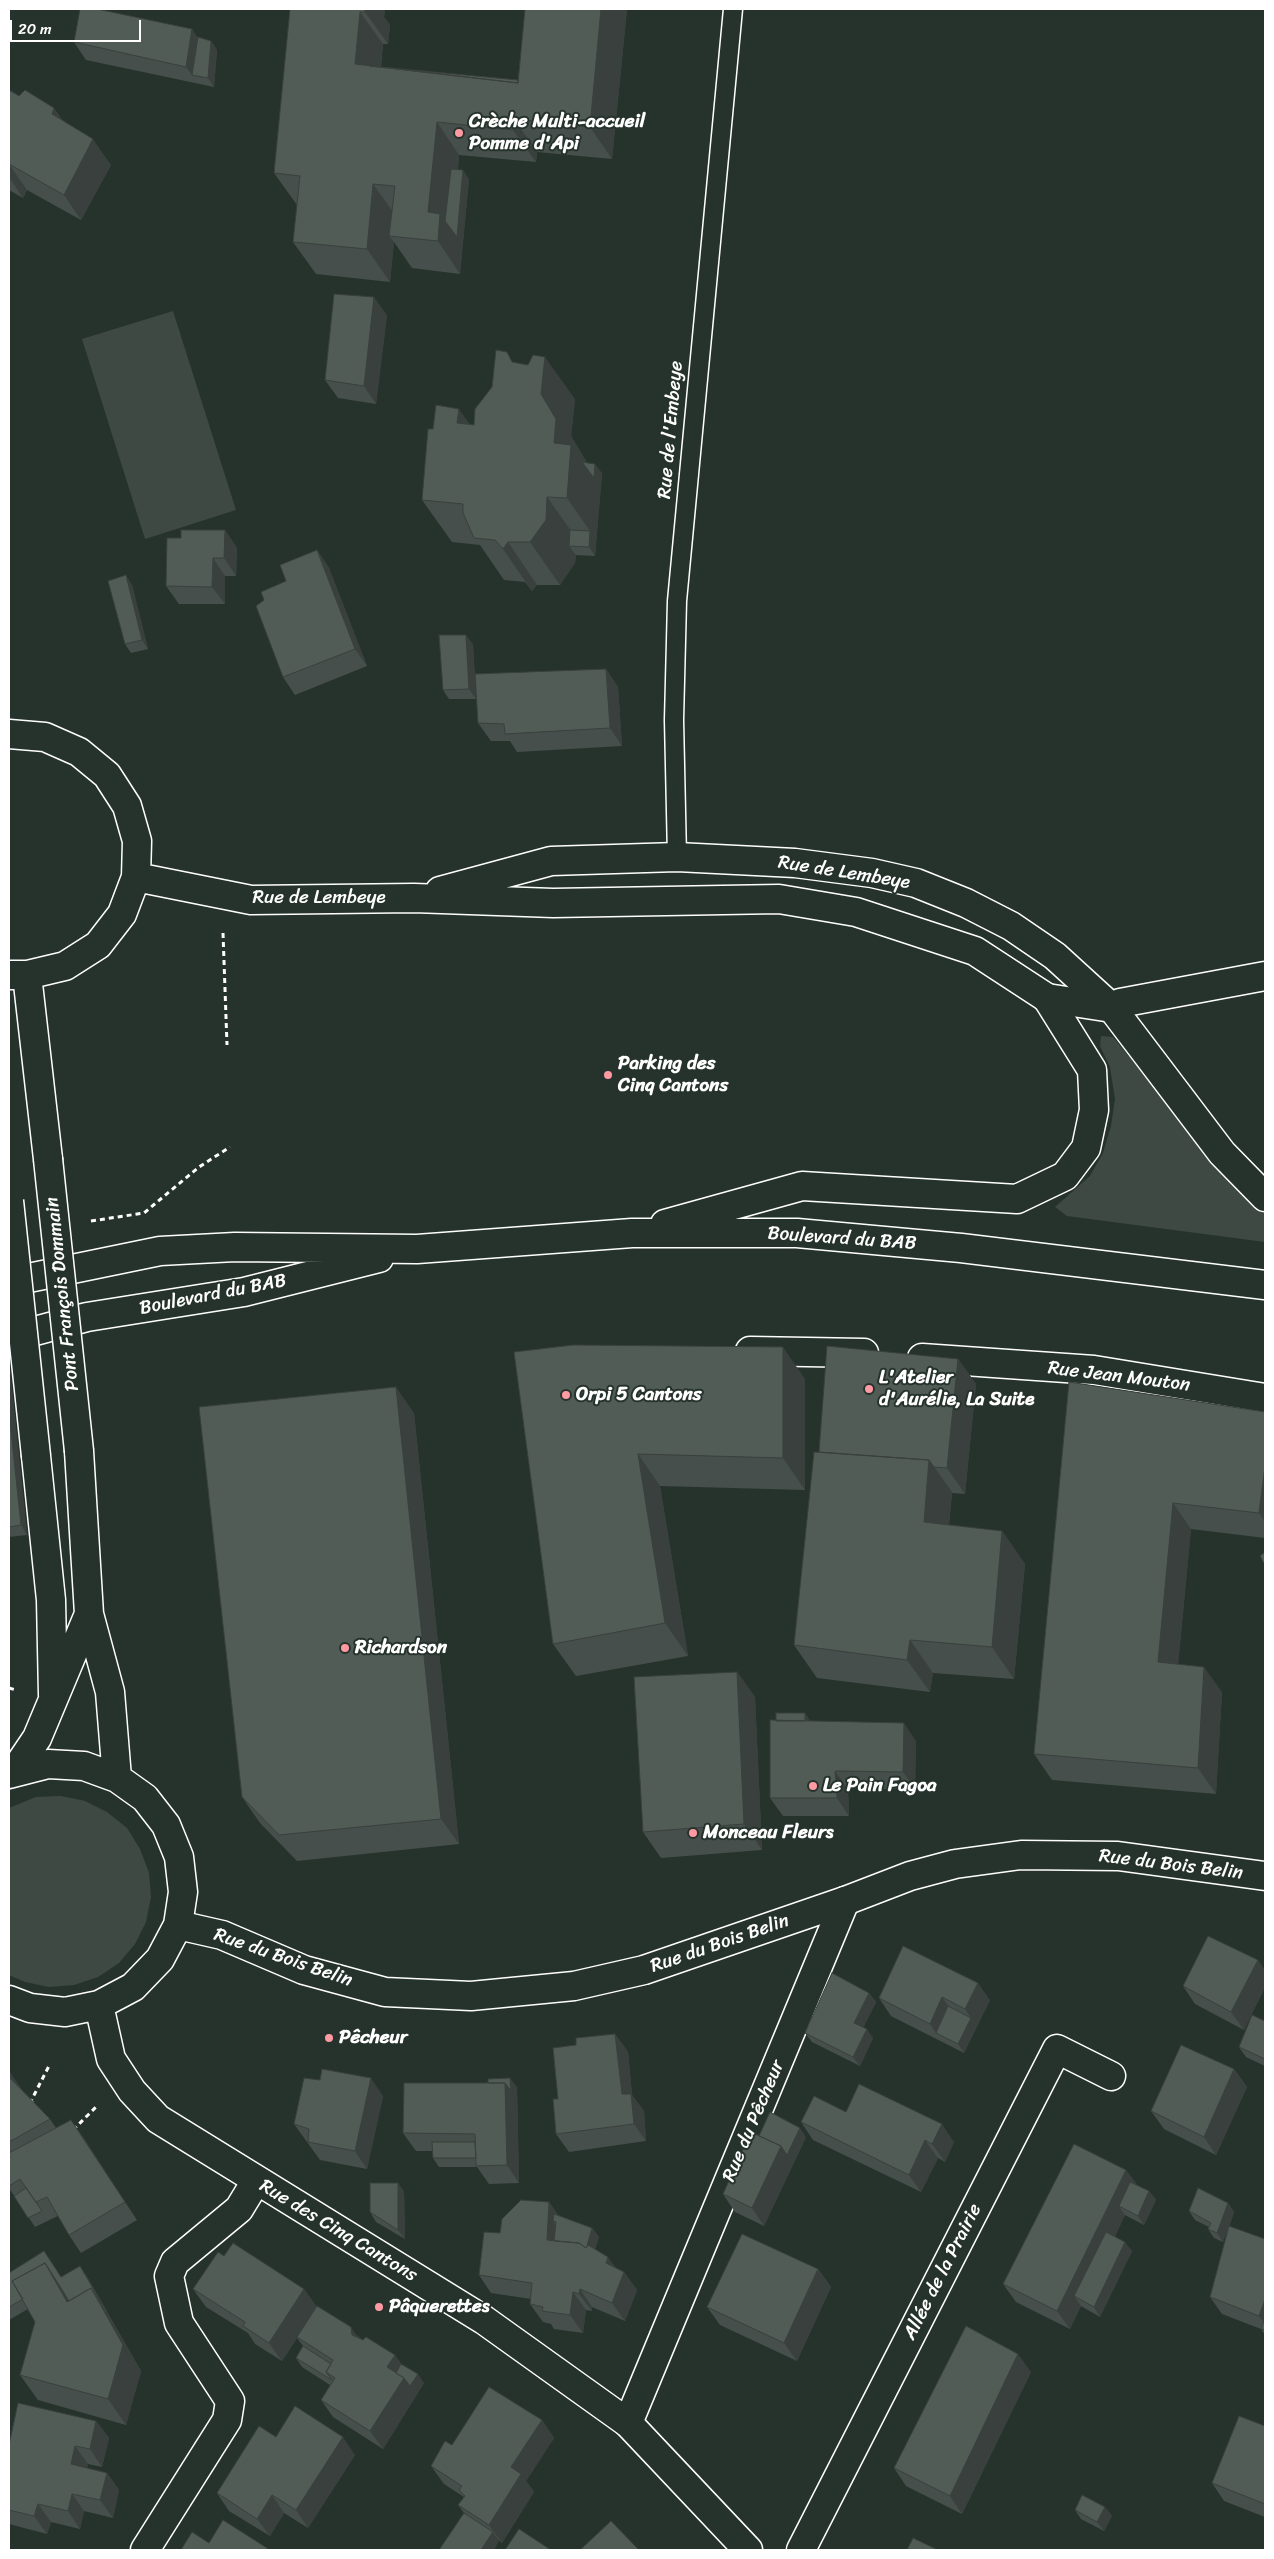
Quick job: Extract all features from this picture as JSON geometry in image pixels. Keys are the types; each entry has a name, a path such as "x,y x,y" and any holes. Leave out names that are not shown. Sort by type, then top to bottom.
{"main road":[{"path":"9,734 45,737 79,752 108,775 127,806 137,841 136,877 122,914 98,945 65,966 18,975"},
{"name":"Rue de Lembeye","path":"414,898 551,861 677,857 795,863 872,873 916,883 966,903 1011,926 1055,956 1112,1008 1222,1153 1265,1196"},
{"name":"Rue de Lembeye","path":"136,877 251,900 414,898 553,903 779,899 856,912 975,951 1047,998"},
{"name":"Pont François Dommain","path":"18,975 48,1159 79,1451 89,1614 110,1692 117,1778"},
{"path":"1047,998 1112,1008 1120,1003 1265,976"},
{"path":"632,1233 802,1186 1018,1199 1065,1176 1086,1148 1094,1110 1092,1070 1047,998"},
{"name":"Pont François Dommain","path":"9,1201 51,1600 53,1695"},
{"name":"Boulevard du BAB","path":"9,1282 160,1251 235,1247 417,1249 632,1233 797,1233 961,1248 1265,1285"},
{"name":"Boulevard du BAB","path":"9,1338 87,1317 244,1292 417,1249"},
{"path":"1220,1279 1265,1293"},
{"path":"9,1353 87,1317"},
{"name":"Rue Jean Mouton","path":"721,1351 846,1352 1094,1370 1265,1398"},
{"name":"Pont François Dommain","path":"11,1773 37,1738 53,1695 89,1614"},
{"path":"9,2000 30,2008 65,2012 99,2006 133,1987 160,1960 178,1925 183,1892 179,1857 166,1825 145,1798 117,1778 84,1766 48,1764 11,1773"},
{"name":"Rue du Bois Belin","path":"178,1925 222,1935 304,1970 385,1992 470,1996 574,1986 644,1970 845,1901 910,1876 955,1864 1021,1855 1118,1856 1265,1876"},
{"name":"Rue du Pêcheur","path":"628,2423 845,1901"},
{"name":"Rue des Cinq Cantons","path":"99,2006 111,2059 132,2091 158,2119 256,2182 484,2320 628,2423 748,2550"},
{"name":"Allée de la Prairie","path":"801,2550 1057,2049 1111,2076"},
{"path":"145,2550 227,2420 230,2401 179,2323 169,2276 175,2262 239,2209 256,2182"}],"lane":[{"name":"Rue de l'Embeye","path":"677,857 674,720 677,601 733,9"}],"path":[{"path":"223,932 227,1045"},
{"path":"86,1222 144,1212 199,1167 230,1147"},
{"path":"31,2101 50,2064"},
{"path":"25,2095 37,2107"},
{"path":"72,2131 97,2105"}],"shaded area":[{"path":"173,311 236,510 145,539 82,339"},
{"path":"1101,1036 1113,1037 1235,1186 1265,1213 1265,1242 1067,1216 1055,1207 1090,1176 1103,1153 1111,1126 1115,1099 1110,1067 1100,1046"},
{"path":"61,1796 85,1801 107,1812 127,1828 140,1849 149,1873 151,1897 146,1922 135,1944 119,1963 98,1977 74,1985 49,1987 25,1982 9,1975 9,1808 36,1797"}],"building":[{"path":"80,9 97,9 192,29 186,67 74,42"},
{"name":"Crèche Multi-accueil Pomme d'Api","path":"290,9 365,9 365,12 360,12 355,64 518,83 525,9 601,9 590,127 514,119 513,130 437,122 428,212 440,214 438,241 389,236 395,186 373,184 367,249 293,242 300,176 274,173"},
{"path":"198,37 211,41 208,78 192,75"},
{"path":"370,66 518,80 518,83"},
{"path":"9,90 19,96 25,90 54,108 52,114 93,139 64,195 9,164"},
{"path":"451,169 463,170 457,237 445,221"},
{"path":"334,294 374,297 364,386 325,380"},
{"path":"496,350 507,352 512,362 528,365 533,355 545,357 541,394 556,419 554,443 571,445 567,498 547,497 546,520 530,542 508,542 503,549 495,540 474,538 463,513 463,504 422,500 428,429 433,429 436,405 459,409 457,423 474,425 475,409 492,387"},
{"path":"582,462 595,464 594,478"},
{"path":"181,530 225,530 224,558 213,558 212,587 166,586 167,538 181,538"},
{"path":"570,530 590,531 589,547 569,546"},
{"path":"317,550 355,649 283,677 256,606 264,600 261,592 286,581 280,565"},
{"path":"126,575 142,640 125,644 108,581"},
{"path":"439,635 466,635 469,689 443,690"},
{"path":"606,669 610,728 505,734 504,724 478,723 475,674"},
{"path":"573,1345 783,1347 783,1458 638,1454 665,1623 553,1644 514,1352"},
{"path":"827,1346 958,1359 947,1468 934,1467 929,1460 819,1452"},
{"path":"1069,1382 1265,1412 1265,1466 1259,1513 1173,1503 1158,1662 1204,1667 1198,1768 1034,1754"},
{"path":"396,1387 441,1819 279,1835 242,1797 199,1407"},
{"path":"9,1412 21,1525 9,1527"},
{"path":"814,1452 929,1460 924,1522 1002,1531 992,1647 910,1640 907,1660 794,1645"},
{"path":"1265,1552 1265,1565 1260,1556"},
{"path":"737,1672 744,1824 643,1832 634,1677"},
{"path":"776,1713 805,1713 805,1721 776,1721"},
{"path":"770,1720 904,1723 903,1772 835,1771 837,1798 770,1798"},
{"path":"1208,1936 1258,1960 1231,2012 1183,1986"},
{"path":"903,1946 978,1983 965,2009 942,1997 930,2024 879,1998"},
{"path":"832,1973 869,1993 854,2023 867,2029 853,2057 805,2033"},
{"path":"948,2006 971,2018 958,2044 936,2033"},
{"path":"1252,2015 1265,2021 1265,2059 1239,2047"},
{"path":"615,2034 622,2094 631,2094 634,2124 556,2134 553,2099 558,2099 553,2048 576,2045 576,2038"},
{"path":"1181,2045 1234,2069 1204,2137 1151,2111"},
{"path":"322,2069 371,2078 355,2151 308,2142 309,2129 294,2124 304,2078 320,2080"},
{"path":"9,2077 50,2119 9,2142"},
{"path":"510,2078 511,2091 505,2083 488,2083 488,2079"},
{"path":"404,2083 505,2083 507,2165 476,2166 475,2134 403,2133"},
{"path":"859,2084 942,2124 932,2144 925,2140 909,2175 801,2122 814,2096 846,2112"},
{"path":"770,2112 800,2128 787,2155 781,2146 759,2136"},
{"path":"71,2120 125,2202 69,2235 47,2197 36,2202 20,2179 9,2186 9,2153"},
{"path":"751,2132 781,2146 752,2208 723,2194"},
{"path":"432,2142 475,2142 476,2158 433,2158"},
{"path":"1074,2144 1126,2170 1057,2311 1003,2284"},
{"path":"1130,2182 1149,2191 1138,2216 1119,2206"},
{"path":"370,2183 398,2183 398,2230 370,2212"},
{"path":"26,2188 42,2211 28,2218 14,2196"},
{"path":"1198,2188 1228,2203 1217,2233 1208,2229 1211,2223 1189,2211"},
{"path":"521,2200 549,2202 547,2240 579,2243 586,2248 588,2245 608,2257 606,2263 624,2272 612,2303 580,2289 579,2294 573,2292 570,2315 542,2311 543,2307 530,2304 532,2283 479,2275 484,2232 500,2233 502,2219"},
{"path":"554,2214 592,2228 586,2248 579,2243 554,2241 556,2222 553,2221"},
{"path":"1229,2226 1265,2239 1265,2299 1259,2316 1210,2297"},
{"path":"1106,2232 1125,2242 1094,2307 1074,2296"},
{"path":"742,2234 818,2269 784,2343 707,2307"},
{"path":"233,2243 304,2289 269,2343 243,2326 245,2322 193,2289 218,2252 224,2256"},
{"path":"44,2251 61,2277 80,2266 102,2304 91,2288 69,2301 45,2263 12,2281 23,2299 9,2307 9,2273"},
{"path":"45,2263 67,2302 91,2288 123,2345 108,2399 20,2375 35,2322 12,2281"},
{"path":"317,2306 351,2327 352,2335 363,2340 366,2337 395,2355 387,2367 404,2378 370,2431 321,2400 335,2378 326,2372 333,2360 297,2337"},
{"path":"1265,2318 1265,2330 1261,2329"},
{"path":"966,2326 1018,2354 950,2496 894,2468"},
{"path":"303,2346 331,2364 326,2372 332,2380 296,2358"},
{"path":"401,2364 418,2374 410,2386 404,2378 396,2373"},
{"path":"489,2387 542,2420 511,2467 521,2474 489,2525 458,2505 465,2496 459,2490 462,2486 431,2466 445,2441 452,2445"},
{"path":"18,2403 96,2421 90,2449 75,2446 71,2464 107,2473 100,2500 72,2494 68,2511 38,2504 34,2516 9,2510 9,2445"},
{"path":"295,2406 343,2437 296,2510 272,2495 257,2519 217,2493 259,2426 276,2437"},
{"path":"1239,2416 1265,2426 1265,2504 1212,2483"},
{"path":"1082,2495 1105,2507 1097,2522 1075,2510"},
{"path":"464,2513 493,2532 481,2550 439,2550"},
{"path":"223,2520 270,2550 181,2550 192,2532 209,2543"},
{"path":"611,2521 639,2550 580,2550"},
{"path":"519,2529 551,2550 505,2550"},
{"path":"913,2538 938,2550 907,2550"}],"place":[{"name":"Crèche Multi-accueil Pomme d'Api","path":"459,133"},
{"name":"Parking des Cinq Cantons","path":"608,1075"},
{"name":"L'Atelier d'Aurélie, La Suite","path":"869,1389"},
{"name":"Orpi 5 Cantons","path":"566,1395"},
{"name":"Richardson","path":"345,1648"},
{"name":"Le Pain Fagoa","path":"813,1786"},
{"name":"Monceau Fleurs","path":"693,1833"},
{"name":"Pêcheur","path":"329,2038"},
{"name":"Pâquerettes","path":"379,2307"}]}
